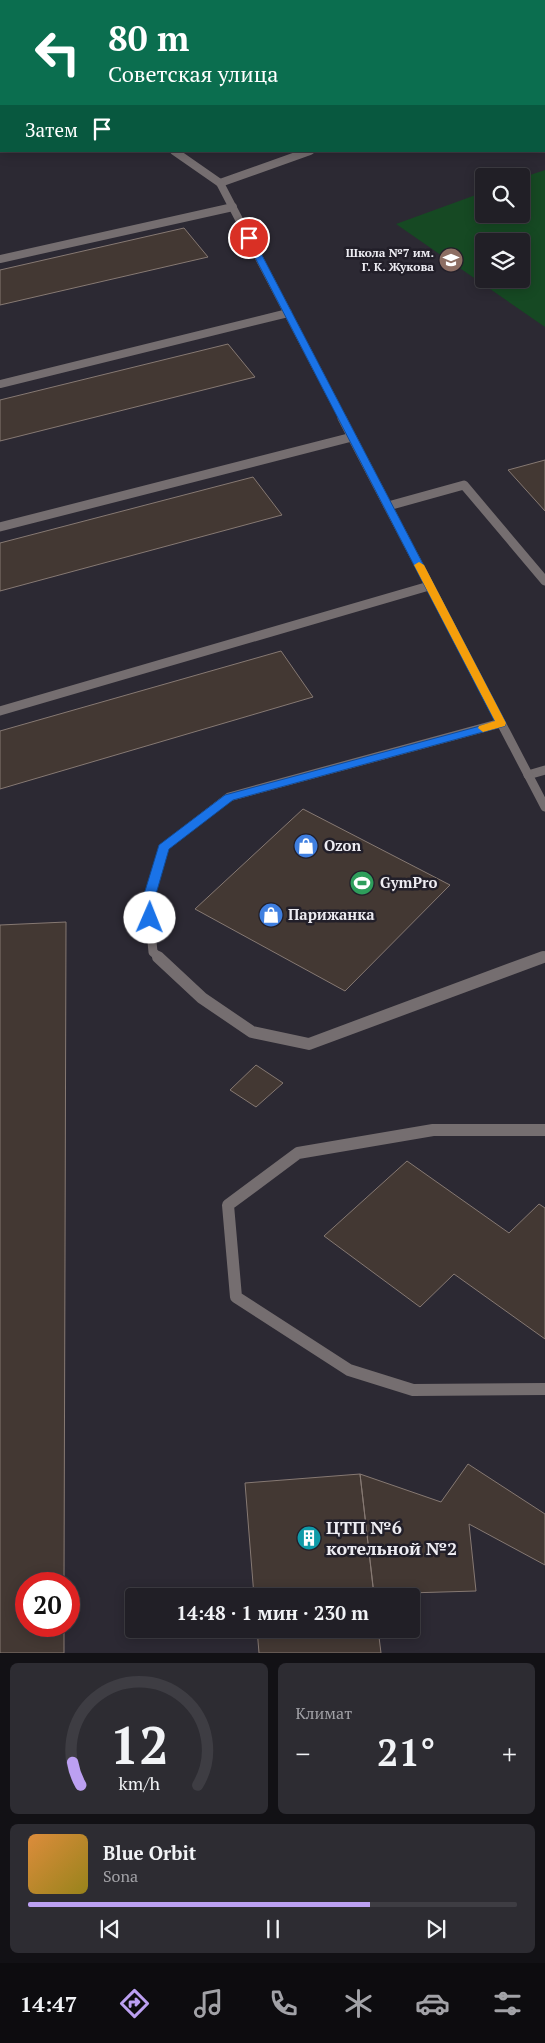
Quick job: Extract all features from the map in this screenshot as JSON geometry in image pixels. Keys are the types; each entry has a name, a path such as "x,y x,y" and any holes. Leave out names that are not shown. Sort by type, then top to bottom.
{"street":[{"path":"175,152 220,183 545,807"},
{"path":"220,183 307,154"},
{"path":"0,259 233,207"},
{"path":"0,384 288,313"},
{"path":"0,527 352,437"},
{"path":"388,506 464,485 545,581"},
{"path":"0,710 429,586"},
{"path":"501,723 229,797 164,848 148,901 154,952 202,998 252,1032 309,1044 545,956"},
{"path":"528,776 545,770"},
{"path":"545,1130 433,1130 298,1153 228,1205 236,1297 349,1370 413,1390 545,1390"}],"green space":[{"path":"545,170 545,327 489,288 530,288 530,233 475,233 475,279 396,224 475,195 475,223 530,223 530,175"}],"building":[{"path":"184,228 208,257 0,305 0,270"},
{"path":"228,344 255,377 0,441 0,400"},
{"path":"545,460 545,511 508,470"},
{"path":"253,477 282,515 0,591 0,543"},
{"path":"281,651 313,697 0,789 0,731"},
{"path":"303,809 450,885 345,991 195,909"},
{"path":"66,922 64,1572 15,1572 15,1637 64,1637 64,1653 0,1653 0,925"},
{"path":"256,1065 283,1083 256,1107 230,1090"},
{"path":"407,1161 509,1233 539,1204 545,1208 545,1339 454,1274 420,1307 324,1236"},
{"path":"468,1464 545,1514 545,1565 469,1524 476,1591 420,1593 420,1588 373,1588 360,1474 441,1502"},
{"name":"ЦТП №6 котельной №2","path":"360,1474 373,1588 253,1588 245,1483"},
{"path":"258,1638 379,1638 381,1653 259,1653"}],"slow traffic":[{"path":"419,565 501,723 483,728"}],"place":[{"name":"Школа №7 им. Г. К. Жукова","path":"451,260"},
{"name":"Ozon","path":"306,846"},
{"name":"GymPro","path":"362,883"},
{"name":"Парижанка","path":"271,915"},
{"name":"ЦТП №6 котельной №2","path":"309,1538"}],"route":[{"path":"150,918 148,901 164,848 229,797 501,723 249,238"}]}
